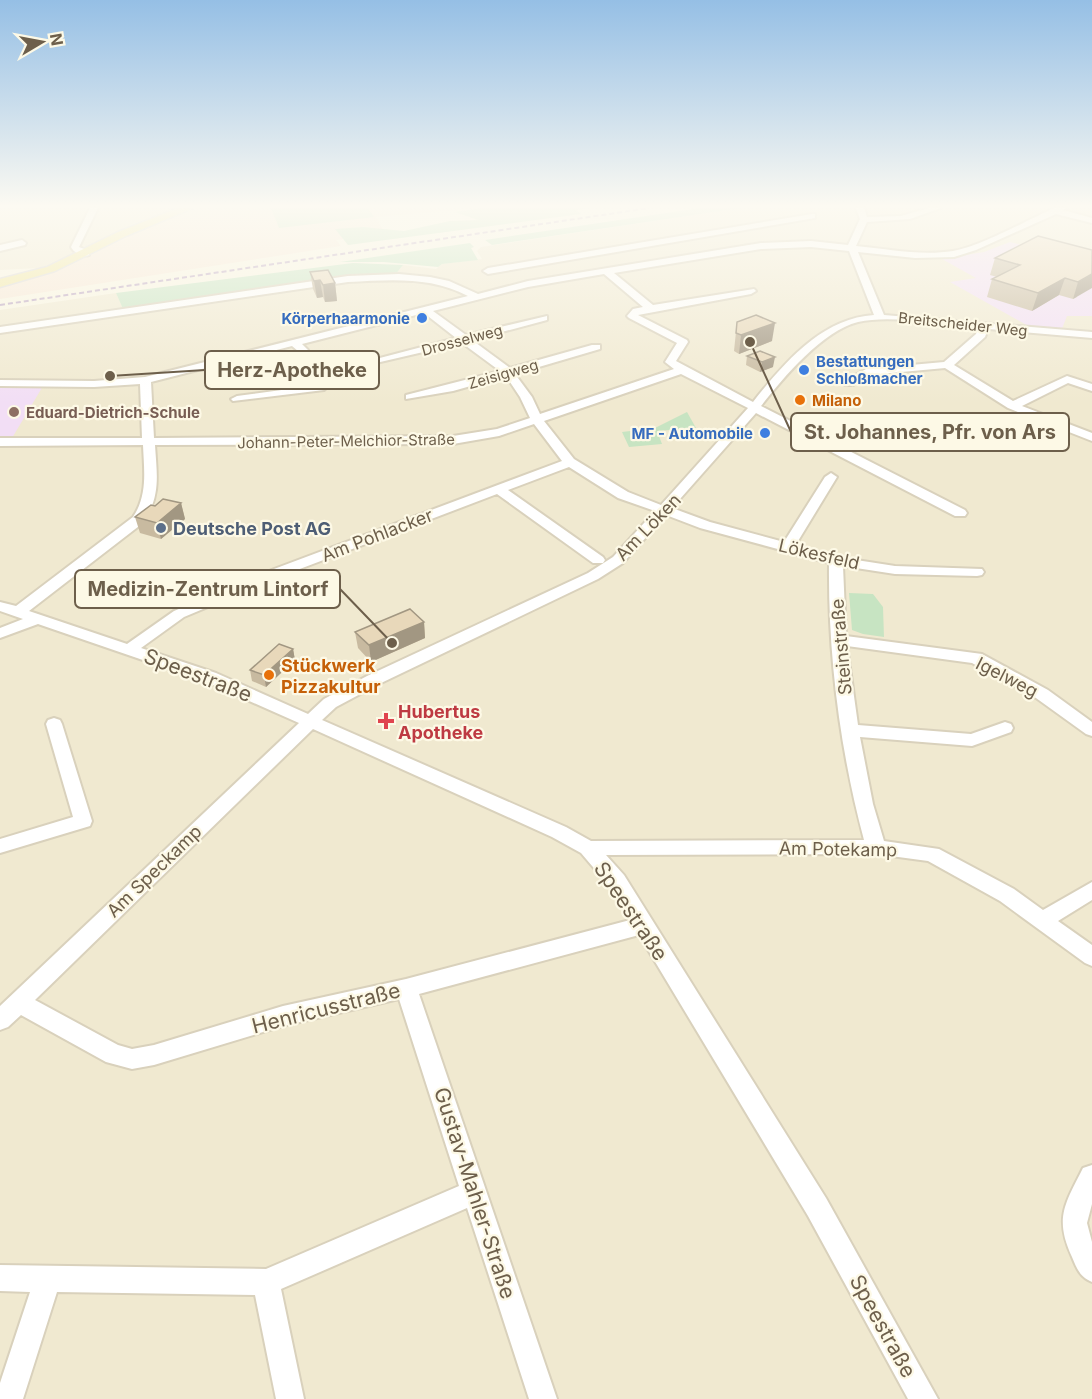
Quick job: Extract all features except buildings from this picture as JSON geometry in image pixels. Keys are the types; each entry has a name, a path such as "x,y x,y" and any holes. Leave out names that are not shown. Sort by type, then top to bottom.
{"main road":[{"path":"0,283 35,273"}],"street":[{"path":"0,383 94,384 145,380 528,284 599,273"},
{"path":"609,273 651,308"},
{"name":"Breitscheider Weg","path":"862,273 879,317 1092,336"},
{"path":"0,330 348,279 403,277 435,279 449,282 477,297"},
{"path":"751,291 636,311 632,316 683,342 670,362 682,370 960,513"},
{"name":"Lökesfeld","path":"426,310 509,373 526,397 537,420 570,462 623,495 705,525 836,561 895,570 977,572"},
{"name":"Am Löken","path":"309,721 330,703 373,680 609,567 665,511 796,359 837,326 858,319 879,317"},
{"name":"Drosselweg","path":"380,361 544,318"},
{"path":"849,383 866,372 947,365 981,335 983,327"},
{"path":"237,399 320,388 313,382 309,365 305,363 303,350 295,343"},
{"name":"Zeisigweg","path":"410,397 509,373 596,347"},
{"path":"947,365 1012,406 1092,437"},
{"name":"Johann-Peter-Melchior-Straße","path":"0,442 453,440 499,432 682,370"},
{"path":"1012,406 1067,379 1092,388"},
{"path":"18,612 138,520 146,508 151,489 145,380"},
{"name":"Am Pohlacker","path":"130,649 179,614 279,572 570,462"},
{"path":"787,548 831,477"},
{"path":"499,489 598,560"},
{"name":"Steinstraße","path":"836,561 836,605 844,695 853,731 864,804 876,847"},
{"name":"Speestraße","path":"0,606 210,677 559,832 588,848 617,881 817,1207 924,1399"},
{"path":"0,633 39,618"},
{"name":"Igelweg","path":"840,640 976,658 1042,694 1092,730"},
{"name":"Am Speckamp","path":"0,1020 309,721"},
{"path":"0,846 83,821 54,724"},
{"path":"853,731 972,740 1005,728"},
{"name":"Am Potekamp","path":"588,848 876,847 932,854 1007,895 1092,957"},
{"path":"1041,921 1092,890"},
{"name":"Henricusstraße","path":"18,1002 114,1055 132,1059 283,1016 406,987 643,925"},
{"name":"Gustav-Mahler-Straße","path":"406,987 543,1399"},
{"path":"1092,1177 1074,1213 1075,1238 1092,1269"},
{"path":"0,1278 266,1282 474,1192"},
{"path":"9,1399 47,1280"},
{"path":"266,1282 290,1399"}],"shaded area":[{"path":"49,273 165,273 0,299 0,286"},
{"path":"968,273 1092,273 1092,316 1067,316 1061,331 1032,328 950,282 976,278"},
{"path":"1092,273 1092,1399 0,1399 0,310 116,293 125,313 395,275"},
{"name":"Eduard-Dietrich-Schule","path":"0,386 43,386 12,438 0,438"}],"green space":[{"path":"272,273 396,273 294,283 123,309 116,293"},
{"path":"687,412 696,428 657,431 662,444 629,447 622,432 655,428"},
{"path":"849,593 873,594 883,607 884,637 852,630"}],"railway":[{"path":"0,305 212,273"}],"place":[{"name":"Körperhaarmonie","path":"422,318"},
{"name":"St. Johannes, Pfr. von Ars","path":"750,342"},
{"name":"Bestattungen Schloßmacher","path":"804,370"},
{"name":"Herz-Apotheke","path":"110,376"},
{"name":"Milano","path":"800,400"},
{"name":"Eduard-Dietrich-Schule","path":"14,412"},
{"name":"MF - Automobile","path":"765,433"},
{"name":"Deutsche Post AG","path":"161,528"},
{"name":"Medizin-Zentrum Lintorf","path":"392,643"},
{"name":"Stückwerk Pizzakultur","path":"269,675"},
{"name":"Hubertus Apotheke","path":"386,721"}]}
